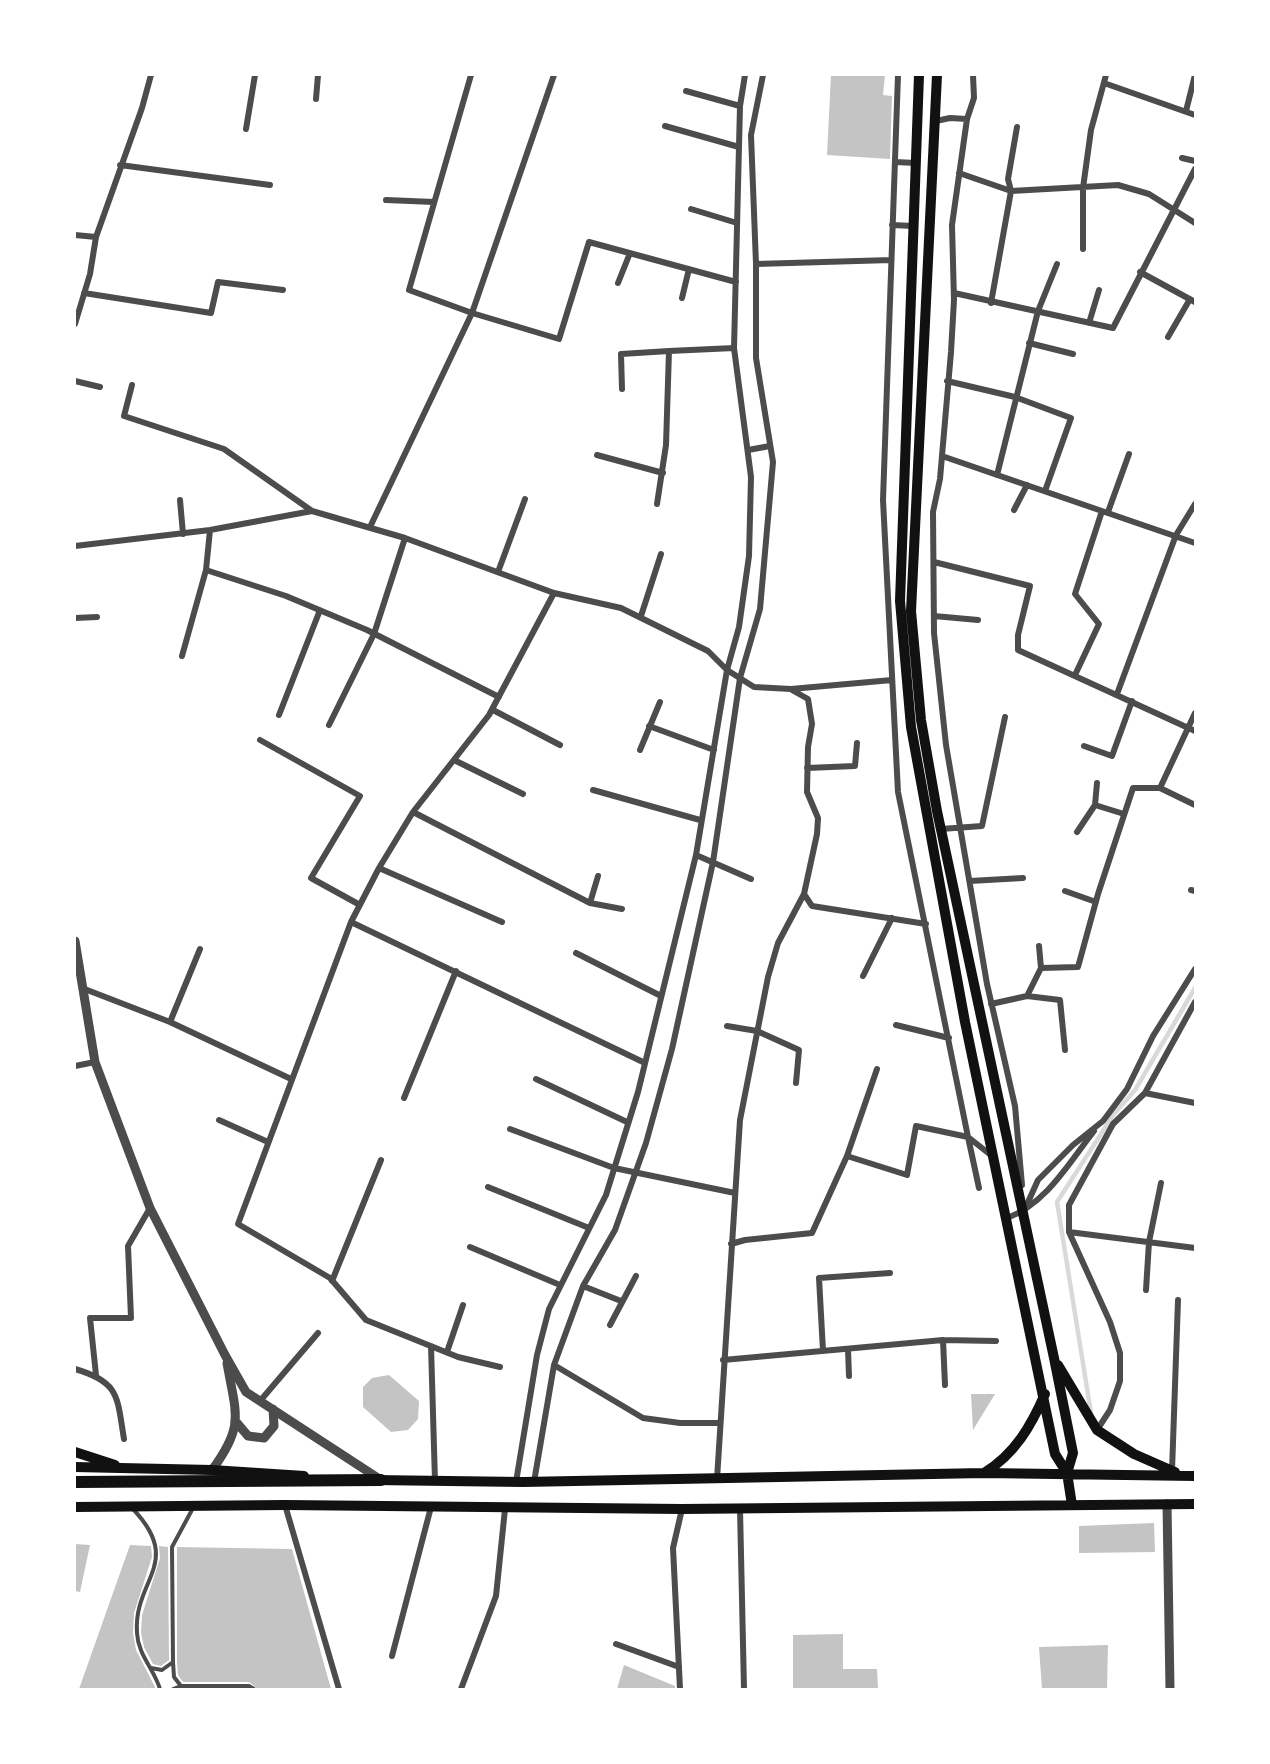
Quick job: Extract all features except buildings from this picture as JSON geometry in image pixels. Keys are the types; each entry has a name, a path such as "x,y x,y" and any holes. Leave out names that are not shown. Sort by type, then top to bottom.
{"highway":[{"path":"75,1482 381,1480"}],"main road":[{"path":"919,75 900,601 911,727 964,1022 1056,1454 1067,1473 1072,1505"},
{"path":"937,75 911,611 921,720 941,829 1054,1358 1072,1453 1067,1473"},
{"path":"1054,1358 1097,1430 1134,1454 1172,1471 1192,1476"},
{"path":"984,1473 996,1465 1023,1438 1045,1394"},
{"path":"75,1452 124,1468"},
{"path":"75,1467 212,1470 381,1480 516,1482 717,1480 984,1473 1192,1476"},
{"path":"75,1507 285,1505 505,1509 740,1509 1195,1504"}],"street":[{"path":"75,324 90,274 96,237 142,108 151,75"},
{"path":"246,129 255,75"},
{"path":"316,99 318,75"},
{"path":"471,75 409,290 472,313 559,339 589,242 736,282"},
{"path":"370,527 472,313 554,75"},
{"path":"516,1482 537,1355 549,1309 606,1195 645,1063 696,855 700,820 727,670 739,627 749,556 751,477 734,348 740,106 745,75"},
{"path":"534,1482 554,1365 583,1286 615,1230 646,1143 672,1049 713,862 720,801 740,678 760,609 773,462 756,358 756,264 751,135 763,75"},
{"path":"898,75 883,500 898,792 979,1188"},
{"path":"974,75 974,98 968,119 952,225 954,293 942,456 933,512 934,616 946,745 991,1004 1015,1106 1024,1212"},
{"path":"1083,249 1083,188 1091,130 1106,75"},
{"path":"1186,111 1195,75"},
{"path":"1104,82 1195,115"},
{"path":"686,91 740,106"},
{"path":"936,121 950,118 968,119"},
{"path":"665,126 739,147"},
{"path":"991,303 1011,191 1008,179 1017,127"},
{"path":"1182,158 1195,161"},
{"path":"895,162 916,163"},
{"path":"120,165 270,185"},
{"path":"954,293 991,303 1113,328 1140,272 1195,170"},
{"path":"959,174 1011,191 1118,185 1149,194 1195,223"},
{"path":"386,200 434,202"},
{"path":"690,209 737,223"},
{"path":"892,225 913,226"},
{"path":"75,235 96,237"},
{"path":"618,283 630,253"},
{"path":"756,264 891,260"},
{"path":"997,475 1038,311 1057,264"},
{"path":"682,298 689,269"},
{"path":"1140,272 1193,300 1168,337"},
{"path":"84,293 211,313 218,282 283,290"},
{"path":"1089,322 1099,290"},
{"path":"1029,343 1073,354"},
{"path":"622,389 621,354 734,348"},
{"path":"657,504 663,473 669,351"},
{"path":"75,381 100,387"},
{"path":"946,381 1016,397 1071,418 1045,491"},
{"path":"132,385 124,416 224,449 312,512 405,538 554,593 621,608 708,651 727,670 754,687 791,689 892,680"},
{"path":"748,450 770,446"},
{"path":"1075,675 1099,624 1076,594 1105,512 1129,454"},
{"path":"597,455 663,473"},
{"path":"942,456 1195,543"},
{"path":"1014,510 1027,485"},
{"path":"498,572 525,499"},
{"path":"180,500 183,534"},
{"path":"1117,694 1176,535 1195,504"},
{"path":"75,546 183,534 312,512"},
{"path":"182,656 206,570 210,530"},
{"path":"330,725 374,634 405,538"},
{"path":"640,616 661,554"},
{"path":"934,562 1030,586 1018,635 1018,650 1195,731"},
{"path":"206,570 320,610 374,634 499,697"},
{"path":"500,1367 447,1352 366,1320 332,1281 238,1224 351,922 379,868 413,812 492,710 554,593"},
{"path":"279,715 320,610"},
{"path":"934,616 978,620"},
{"path":"75,618 97,617"},
{"path":"717,1480 723,1360 741,1120 768,977 778,943 804,894 818,818 807,792 812,724 808,699 791,689"},
{"path":"1084,746 1112,756 1132,701"},
{"path":"640,750 660,702"},
{"path":"492,710 560,745"},
{"path":"1160,788 1195,713"},
{"path":"941,829 982,826 1005,717"},
{"path":"649,726 714,750"},
{"path":"260,740 360,796 311,878 360,905"},
{"path":"807,768 855,766 857,743"},
{"path":"454,760 523,794"},
{"path":"1077,832 1095,805 1097,783"},
{"path":"1041,968 1078,967 1096,902 1133,788 1160,788 1195,805"},
{"path":"593,790 700,820"},
{"path":"704,797 720,801"},
{"path":"1095,805 1124,814"},
{"path":"413,812 590,903 622,909"},
{"path":"696,855 751,879"},
{"path":"379,868 502,922"},
{"path":"590,903 597,876"},
{"path":"970,881 1023,878"},
{"path":"1065,891 1096,902"},
{"path":"804,894 812,906 926,924"},
{"path":"863,976 892,918"},
{"path":"351,922 645,1063"},
{"path":"75,940 95,1062 150,1208 225,1355 246,1392 381,1480"},
{"path":"1027,996 1041,968 1040,946"},
{"path":"170,1022 200,949"},
{"path":"576,952 662,996"},
{"path":"1007,1218 1024,1212 1040,1199 1103,1121 1127,1089 1153,1036 1195,969"},
{"path":"404,1098 456,971"},
{"path":"82,988 170,1022 291,1079"},
{"path":"991,1004 1027,996 1060,1000 1065,1050"},
{"path":"1097,1430 1110,1410 1120,1382 1120,1353 1110,1322 1069,1232 1069,1205 1113,1124 1145,1093 1195,1002"},
{"path":"896,1025 949,1038"},
{"path":"727,1026 757,1031 800,1050 796,1083"},
{"path":"75,1065 95,1062"},
{"path":"731,1244 745,1240 812,1233 847,1156 877,1069"},
{"path":"536,1079 627,1122"},
{"path":"1145,1093 1195,1103"},
{"path":"219,1120 268,1142"},
{"path":"1024,1212 1038,1180 1073,1145 1103,1121"},
{"path":"1103,1121 1113,1124"},
{"path":"847,1156 907,1175 916,1126 968,1137 993,1156"},
{"path":"510,1129 614,1168 735,1192"},
{"path":"332,1281 381,1160"},
{"path":"1146,1290 1149,1242 1161,1183"},
{"path":"488,1187 589,1228"},
{"path":"96,1375 90,1318 131,1318 128,1246 150,1208"},
{"path":"1069,1232 1195,1248"},
{"path":"470,1247 560,1285"},
{"path":"823,1351 819,1278 890,1273"},
{"path":"610,1325 636,1276"},
{"path":"583,1286 621,1301"},
{"path":"1172,1471 1178,1300"},
{"path":"447,1352 463,1305"},
{"path":"260,1401 318,1333"},
{"path":"723,1360 943,1340 996,1341"},
{"path":"943,1340 945,1384"},
{"path":"431,1346 435,1481"},
{"path":"848,1349 849,1376"},
{"path":"212,1470 228,1449 237,1423 225,1355"},
{"path":"554,1365 643,1418 680,1423 720,1423"},
{"path":"75,1369 96,1375 116,1394 124,1439"},
{"path":"237,1423 248,1436 264,1438 274,1426 273,1409"},
{"path":"1167,1504 1170,1689"},
{"path":"285,1505 339,1689"},
{"path":"392,1656 431,1507"},
{"path":"461,1689 496,1596 505,1509"},
{"path":"680,1689 673,1548 682,1509"},
{"path":"740,1509 744,1689"},
{"path":"616,1644 679,1667"}],"lane":[{"path":"181,1686 174,1677 173,1662 172,1547 184,1520 196,1505"},
{"path":"130,1506 144,1521 156,1546 151,1582 137,1616 139,1647 160,1689"},
{"path":"150,1668 162,1670 173,1662"},
{"path":"173,1689 181,1686 249,1686 254,1689"}],"waterway":[{"path":"1091,1413 1057,1202 1114,1114 1135,1090 1195,988"}]}
